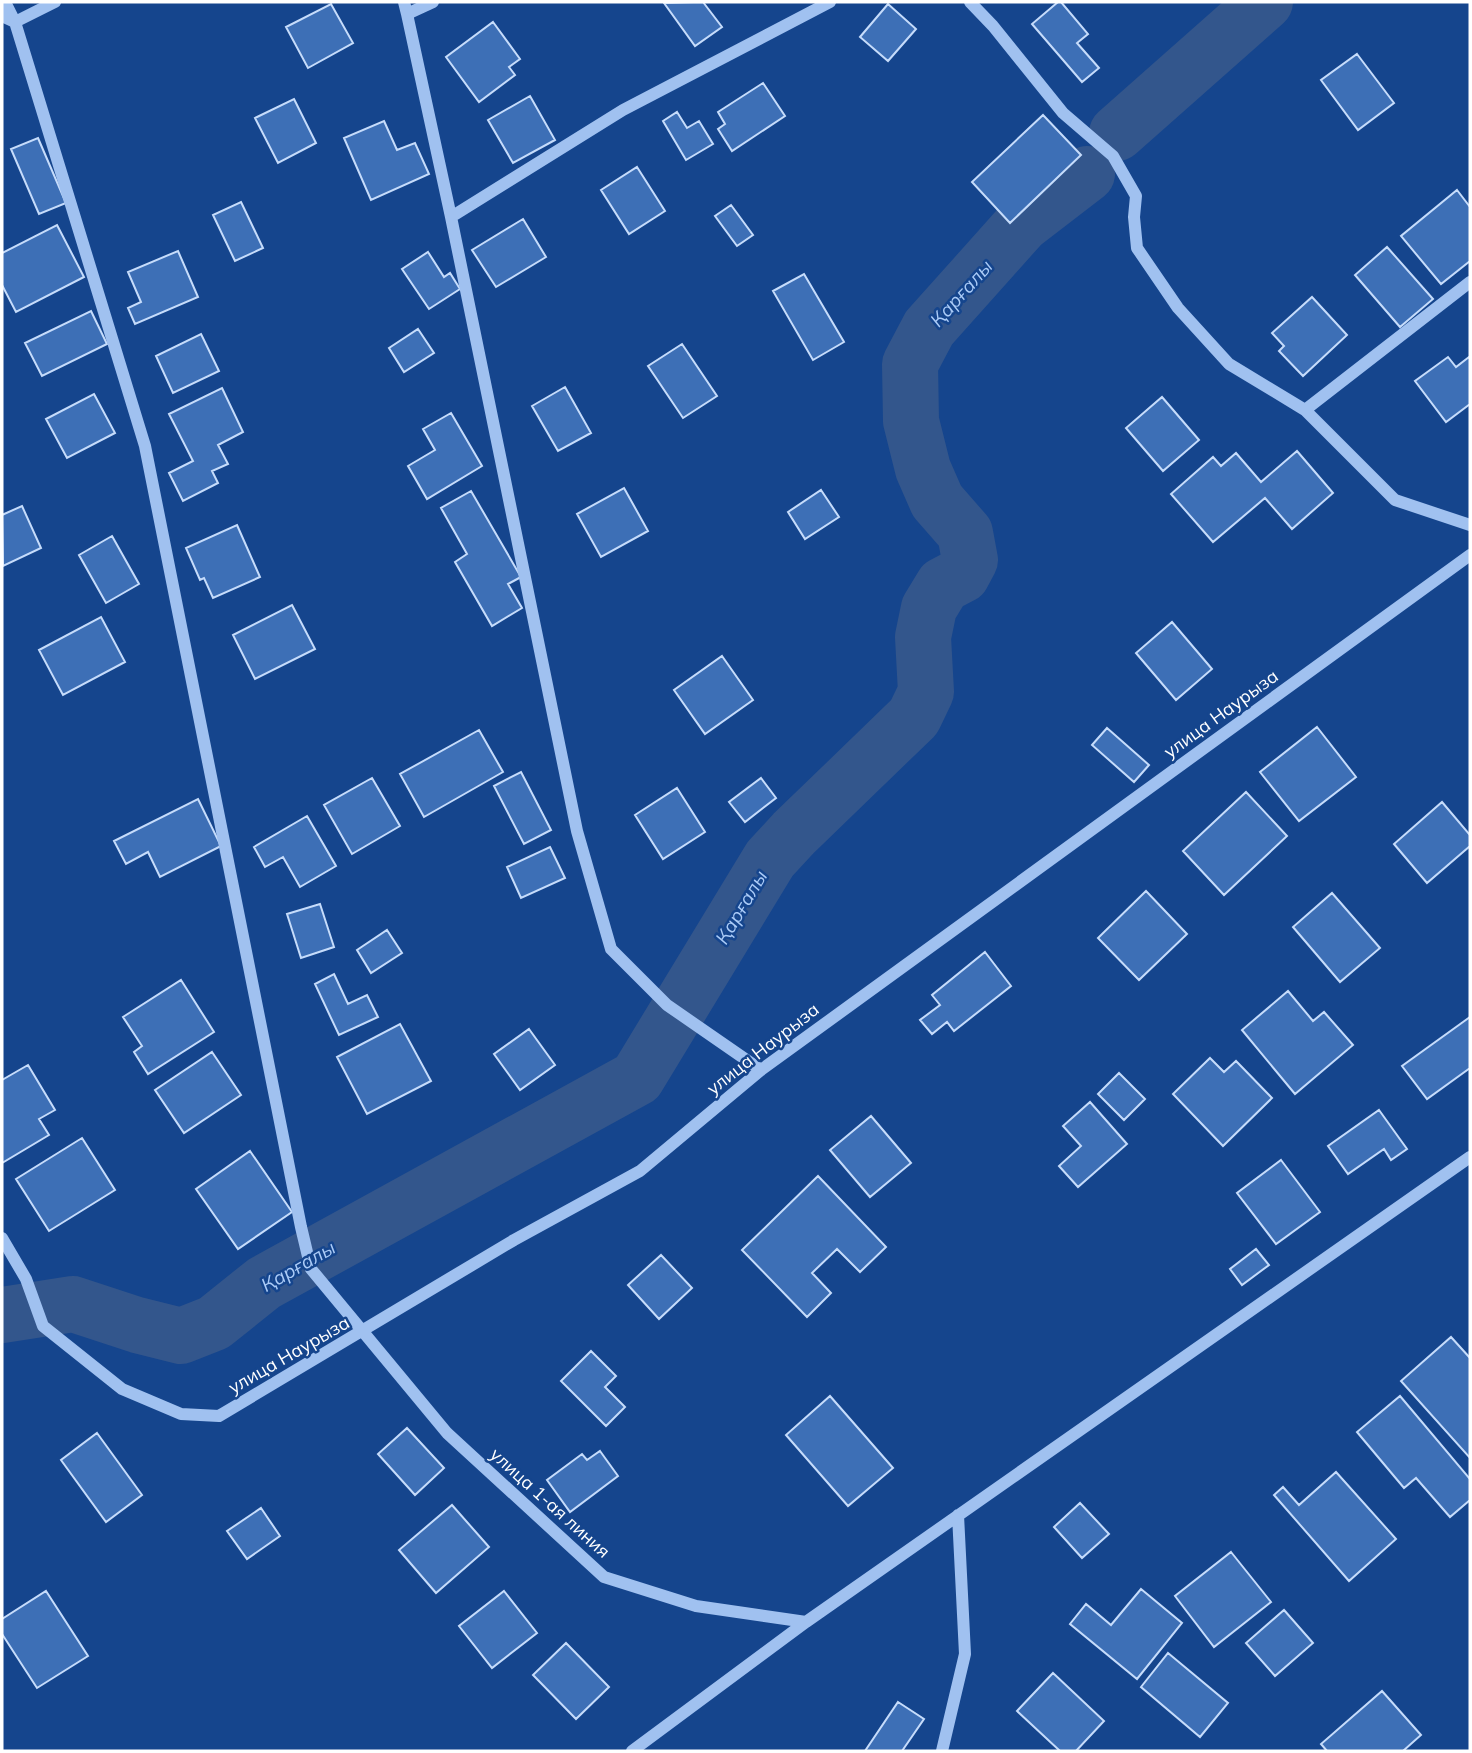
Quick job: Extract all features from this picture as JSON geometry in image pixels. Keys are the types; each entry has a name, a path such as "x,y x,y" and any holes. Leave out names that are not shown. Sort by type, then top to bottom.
{"street":[{"path":"5,2 15,22"},
{"path":"15,22 55,2"},
{"path":"432,2 405,8 451,217 577,831 611,949 667,1005 761,1070"},
{"path":"451,217 623,110 830,2"},
{"path":"970,2 993,26 1063,113 1113,156 1136,196 1134,216 1138,248 1178,308 1229,364 1305,411 1395,500 1470,525"},
{"path":"2,16 15,22"},
{"name":"улица 1-ая линия","path":"15,22 145,446 311,1269 447,1433 604,1577 696,1606 806,1622"},
{"path":"1305,411 1470,282"},
{"name":"улица Наурыза","path":"2,1238 26,1279 43,1326 122,1389 181,1414 219,1416 514,1240 640,1171 761,1070 1470,555"},
{"path":"632,1751 806,1622 1470,1157"},
{"path":"942,1751 965,1654 958,1515"}],"building":[{"path":"703,2 722,27 695,46 664,3"},
{"path":"1061,2 1088,34 1077,43 1099,68 1082,82 1032,24"},
{"path":"331,4 353,43 308,68 286,27"},
{"path":"888,4 916,29 888,61 860,37"},
{"path":"493,22 520,59 509,67 515,75 479,102 446,57"},
{"path":"1357,54 1394,103 1358,130 1321,80"},
{"path":"763,83 785,116 732,151 718,129 725,124 718,112"},
{"path":"530,96 555,140 513,163 488,120"},
{"path":"294,99 316,143 278,163 255,118"},
{"path":"677,112 687,128 699,121 713,144 686,160 663,121"},
{"path":"1043,115 1081,155 1010,223 972,182"},
{"path":"384,121 397,150 415,143 429,174 371,200 344,138"},
{"path":"38,138 66,203 39,214 11,149"},
{"path":"637,167 665,211 629,234 601,190"},
{"path":"1457,190 1470,207 1470,261 1441,284 1401,236"},
{"path":"241,202 263,248 235,261 213,215"},
{"path":"731,205 753,235 737,246 715,216"},
{"path":"523,219 546,257 496,287 472,250"},
{"path":"57,225 84,277 16,312 2,285 2,253"},
{"path":"1387,247 1433,299 1400,327 1355,275"},
{"path":"178,251 198,297 135,324 128,308 141,302 128,272"},
{"path":"428,252 444,277 450,273 460,289 429,309 402,269"},
{"path":"804,274 844,342 813,360 773,291"},
{"path":"1312,297 1347,335 1303,376 1279,351 1284,346 1272,333"},
{"path":"91,311 107,344 42,376 25,343"},
{"path":"418,329 434,353 404,372 389,348"},
{"path":"201,334 219,371 173,393 156,356"},
{"path":"682,344 717,396 683,418 648,366"},
{"path":"1448,357 1456,367 1469,357 1470,359 1470,404 1446,422 1415,381"},
{"path":"565,387 591,433 558,451 532,406"},
{"path":"222,388 243,432 218,445 228,464 212,471 218,483 183,501 169,473 193,461 169,414"},
{"path":"94,394 115,433 67,458 46,419"},
{"path":"1162,397 1199,440 1163,471 1126,428"},
{"path":"451,413 482,466 427,499 408,466 435,450 423,429"},
{"path":"1297,451 1333,493 1292,529 1265,498 1213,542 1171,494 1213,457 1221,466 1236,453 1261,482"},
{"path":"624,488 648,531 601,557 577,514"},
{"path":"821,490 839,517 805,539 788,512"},
{"path":"471,491 521,577 508,584 522,608 492,626 455,562 467,554 441,508"},
{"path":"22,506 41,548 3,566 2,515"},
{"path":"237,525 260,577 213,598 204,578 200,580 186,548"},
{"path":"112,536 139,584 106,603 79,555"},
{"path":"292,605 315,649 255,679 233,635"},
{"path":"101,617 125,662 63,695 39,650"},
{"path":"1172,622 1212,669 1176,700 1136,653"},
{"path":"722,656 753,700 705,734 674,690"},
{"path":"1317,727 1356,777 1299,821 1260,772"},
{"path":"1107,728 1149,765 1134,782 1092,745"},
{"path":"479,730 503,772 424,817 400,774"},
{"path":"521,772 551,830 524,844 494,786"},
{"path":"372,778 400,826 352,854 324,805"},
{"path":"761,778 776,798 745,822 729,802"},
{"path":"677,788 705,832 663,859 635,815"},
{"path":"1246,792 1287,836 1224,895 1183,851"},
{"path":"198,799 221,846 160,877 148,852 126,864 114,841"},
{"path":"1442,802 1470,835 1470,846 1427,883 1394,844"},
{"path":"307,816 336,866 300,887 283,857 265,867 254,847"},
{"path":"550,847 565,878 521,898 507,867"},
{"path":"1146,891 1187,934 1139,980 1098,938"},
{"path":"1332,893 1380,948 1340,982 1293,927"},
{"path":"320,904 334,947 301,958 287,914"},
{"path":"387,930 402,953 371,973 357,950"},
{"path":"985,952 1011,986 954,1031 947,1022 932,1034 920,1020 940,1005 932,995"},
{"path":"334,974 348,1004 367,995 378,1017 339,1035 315,984"},
{"path":"181,980 214,1032 148,1074 134,1052 142,1046 123,1017"},
{"path":"1288,991 1313,1021 1324,1012 1353,1045 1295,1094 1242,1030"},
{"path":"1470,1017 1470,1068 1427,1099 1402,1066"},
{"path":"400,1024 431,1081 367,1114 337,1057"},
{"path":"529,1029 555,1065 520,1090 494,1054"},
{"path":"212,1052 241,1095 184,1133 155,1090"},
{"path":"1210,1058 1224,1072 1236,1061 1272,1098 1223,1146 1173,1094"},
{"path":"28,1065 55,1110 39,1119 49,1135 2,1163 2,1080"},
{"path":"1119,1073 1145,1099 1124,1120 1098,1094"},
{"path":"1090,1102 1127,1144 1078,1187 1059,1166 1081,1146 1063,1126"},
{"path":"1379,1110 1407,1149 1391,1160 1384,1149 1348,1174 1328,1146"},
{"path":"871,1116 911,1163 870,1197 830,1150"},
{"path":"82,1138 115,1190 49,1231 16,1179"},
{"path":"250,1151 292,1212 238,1249 196,1189"},
{"path":"1281,1160 1320,1212 1276,1244 1237,1193"},
{"path":"818,1176 886,1247 860,1272 837,1249 812,1273 831,1293 807,1317 742,1250"},
{"path":"1256,1249 1269,1265 1242,1285 1230,1269"},
{"path":"661,1255 692,1288 659,1319 628,1285"},
{"path":"1451,1337 1470,1358 1470,1458 1401,1381"},
{"path":"591,1351 616,1376 605,1387 625,1407 606,1426 561,1381"},
{"path":"830,1396 893,1468 848,1506 786,1435"},
{"path":"1400,1396 1470,1479 1470,1500 1450,1517 1416,1478 1404,1488 1357,1432"},
{"path":"407,1428 444,1468 415,1495 378,1454"},
{"path":"97,1433 142,1495 106,1522 61,1460"},
{"path":"600,1451 618,1476 570,1512 547,1480 582,1454 587,1460"},
{"path":"1336,1472 1396,1539 1349,1581 1274,1495 1283,1487 1299,1505"},
{"path":"1080,1503 1109,1534 1082,1558 1054,1527"},
{"path":"452,1505 489,1547 436,1593 399,1550"},
{"path":"261,1508 280,1536 247,1559 227,1531"},
{"path":"1231,1552 1271,1602 1214,1647 1175,1596"},
{"path":"1141,1589 1182,1623 1137,1679 1070,1624 1086,1604 1111,1625"},
{"path":"46,1591 88,1656 37,1688 2,1634 2,1619"},
{"path":"504,1591 537,1633 492,1668 459,1626"},
{"path":"1284,1610 1313,1643 1275,1676 1246,1643"},
{"path":"566,1643 609,1687 576,1719 533,1675"},
{"path":"1168,1653 1228,1703 1200,1737 1141,1687"},
{"path":"1053,1673 1104,1721 1076,1751 1060,1751 1017,1711"},
{"path":"1382,1691 1421,1735 1403,1751 1327,1751 1321,1744"},
{"path":"898,1702 924,1719 902,1751 865,1751"}],"waterway":[{"name":"Қарғалы","path":"1117,133 1265,2"},
{"name":"Қарғалы","path":"2,1315 73,1304 181,1336 214,1323 264,1283 637,1078 770,859 914,717 926,692 923,637 929,608 943,585 962,575 970,560 965,533 937,501 923,469 911,421 910,364 929,328 1022,224 1087,174"}]}
